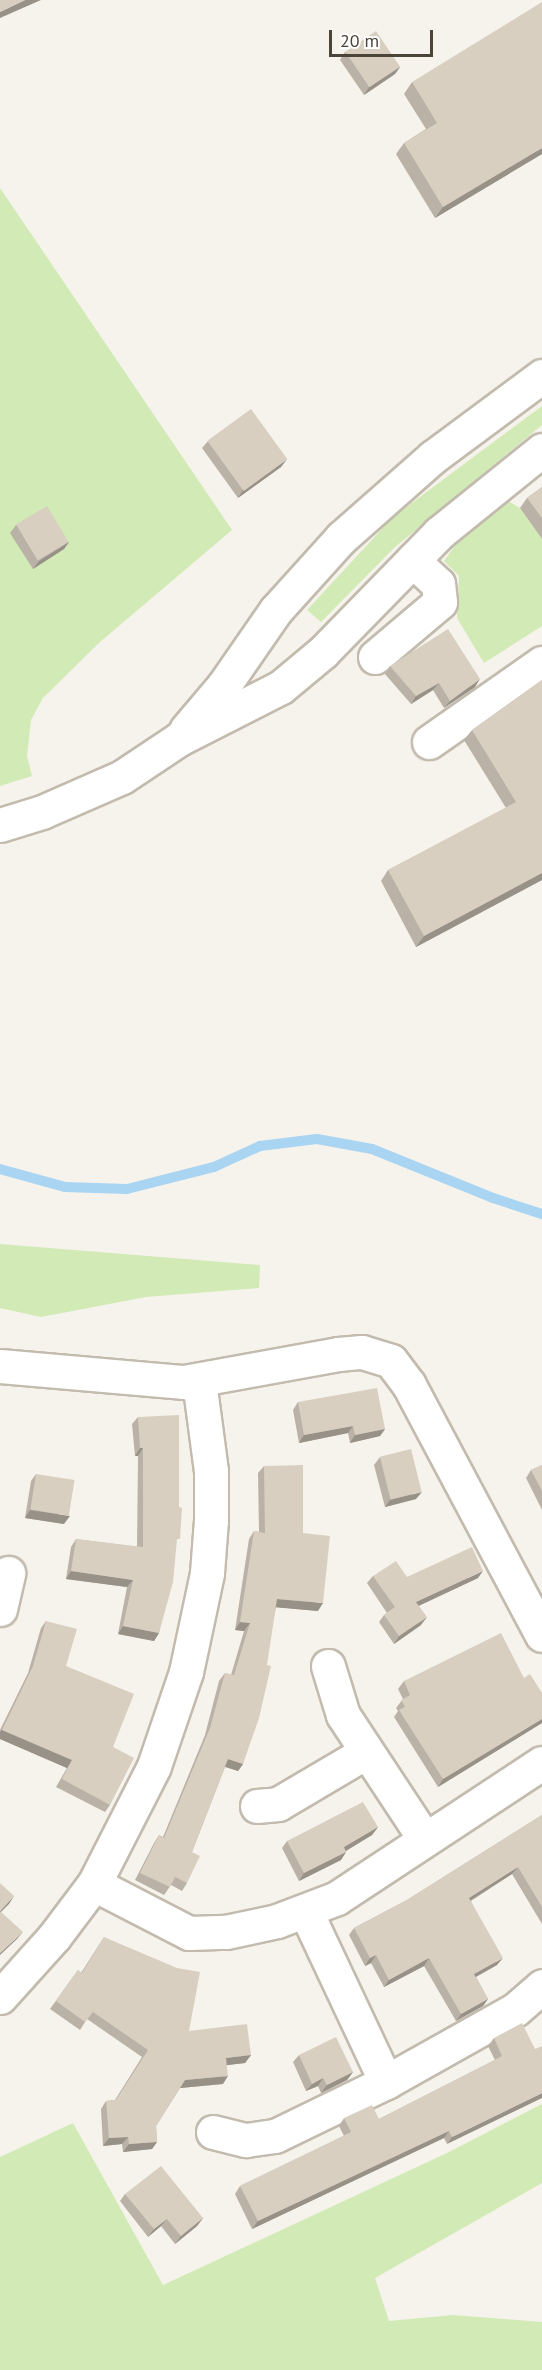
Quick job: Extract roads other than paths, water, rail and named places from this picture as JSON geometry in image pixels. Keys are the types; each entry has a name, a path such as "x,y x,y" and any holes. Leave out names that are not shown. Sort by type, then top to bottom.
{"street":[{"path":"179,739 224,685 265,624 326,553 433,457 542,376"},
{"path":"0,825 42,812 122,777 179,739 253,704 297,675 469,506 542,450"},
{"path":"375,657 440,602 438,584 412,560"},
{"path":"429,742 542,663"},
{"path":"0,1366 199,1381 338,1354 362,1352 391,1361 424,1413 542,1635"},
{"path":"0,1997 54,1937 93,1884 154,1766 186,1672 199,1620 211,1520 211,1471 199,1381"},
{"path":"0,1609 8,1573"},
{"path":"328,1666 334,1695 366,1752 424,1838"},
{"path":"257,1806 278,1804 366,1752"},
{"path":"93,1884 189,1933 226,1932 306,1912 351,1889 424,1838 542,1763"},
{"path":"306,1912 386,2082"},
{"path":"213,2132 246,2140 275,2136 386,2082 516,2009 542,1986"}],"waterway":[{"path":"0,1169 65,1187 127,1189 214,1167 260,1146 317,1139 372,1149 493,1198 542,1214"}]}
